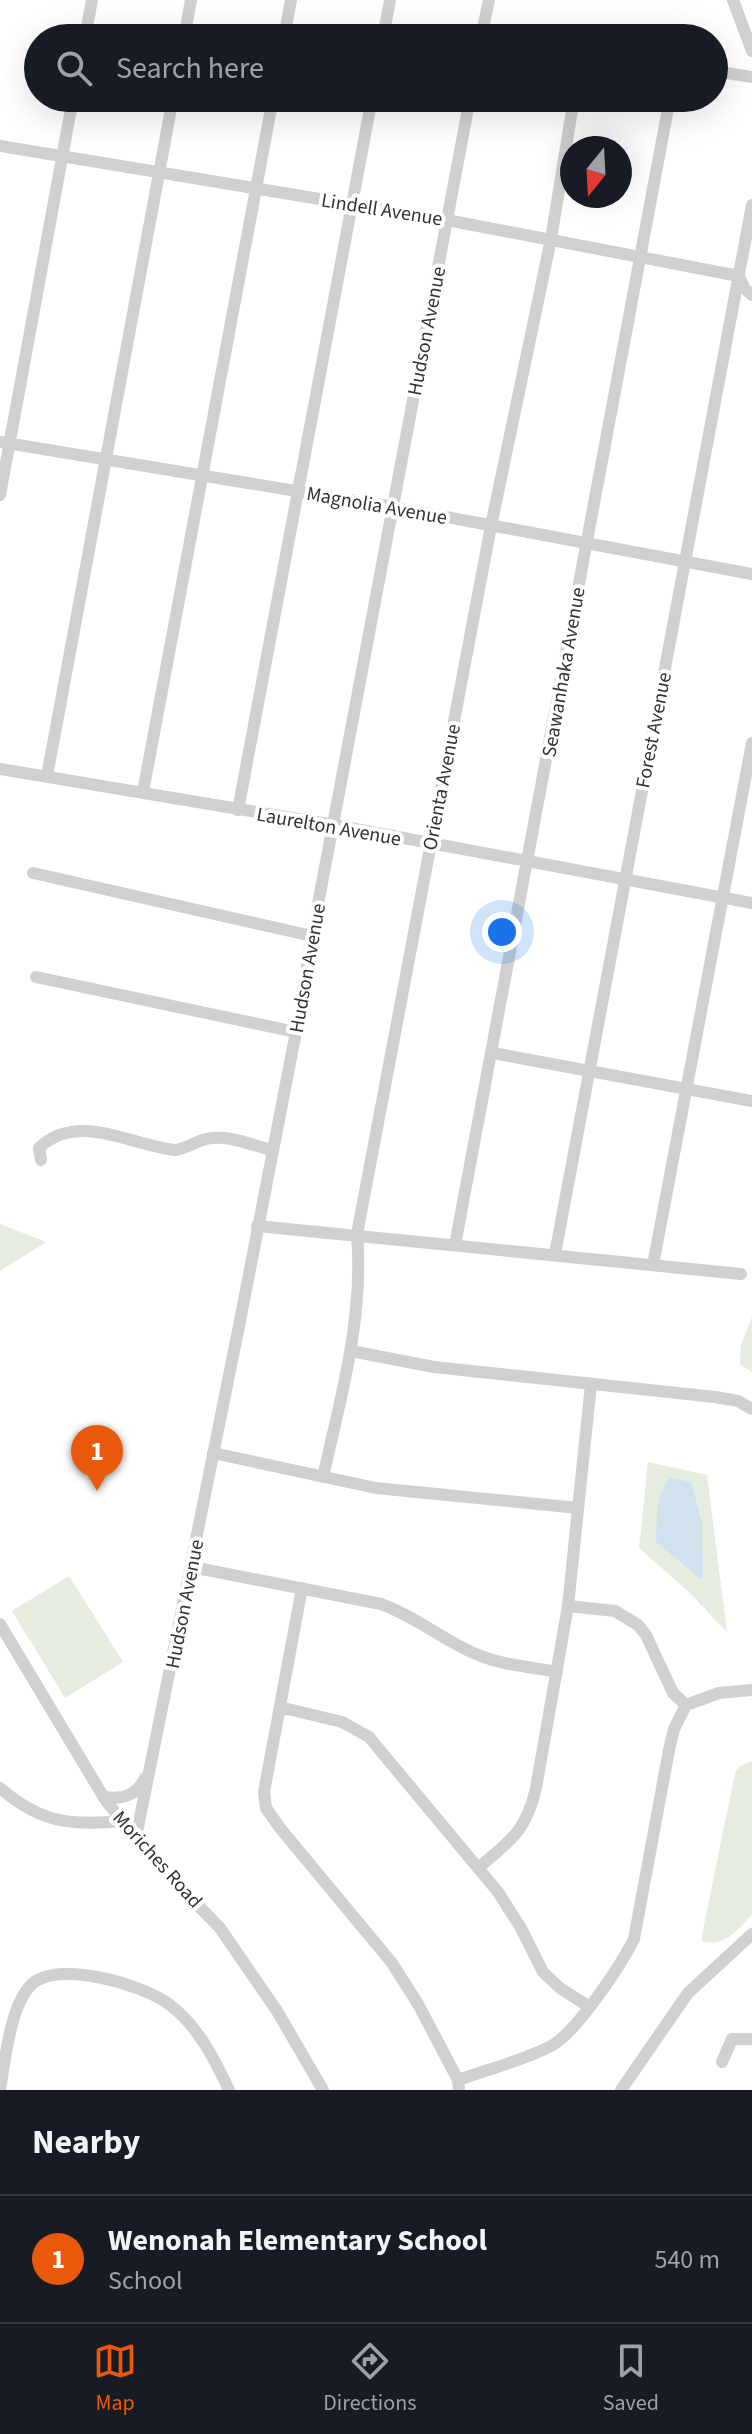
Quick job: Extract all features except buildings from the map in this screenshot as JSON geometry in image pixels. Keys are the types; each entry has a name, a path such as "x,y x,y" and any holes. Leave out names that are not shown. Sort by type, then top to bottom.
{"street":[{"path":"88,24 92,0"},
{"path":"187,24 191,0"},
{"path":"287,24 291,0"},
{"path":"386,24 390,0"},
{"path":"484,24 489,0"},
{"path":"733,0 752,51"},
{"path":"728,73 752,77"},
{"path":"0,495 5,443 70,112"},
{"path":"47,776 170,112"},
{"path":"143,792 270,112"},
{"path":"238,810 370,112"},
{"name":"Hudson Avenue","path":"136,1837 296,1032 467,112"},
{"name":"Orienta Avenue","path":"323,1477 351,1351 360,1286 357,1234 491,526 551,239 572,112"},
{"name":"Seawanhaka Avenue","path":"455,1245 667,112"},
{"name":"Lindell Avenue","path":"0,146 447,220 739,276"},
{"name":"Forest Avenue","path":"555,1254 752,205"},
{"path":"739,276 752,295"},
{"name":"Magnolia Avenue","path":"5,443 393,507 752,574"},
{"path":"653,1265 752,743"},
{"name":"Laurelton Avenue","path":"0,769 334,825 752,903"},
{"path":"33,873 312,936"},
{"path":"36,977 296,1032"},
{"path":"493,1053 752,1101"},
{"path":"41,1160 39,1148 49,1139 76,1130 175,1150 189,1148 207,1139 224,1138 271,1150"},
{"path":"257,1226 741,1274"},
{"path":"351,1351 434,1367 715,1397 738,1401 752,1409"},
{"path":"478,1868 519,1832 536,1788 568,1606 591,1384"},
{"path":"213,1453 386,1489 578,1508"},
{"path":"192,1567 381,1604 407,1613 478,1655 557,1672"},
{"path":"302,1588 264,1792 266,1808 392,1963 418,2004 459,2085 553,2045 570,2032 624,1959 634,1939 669,1750 674,1729 686,1705 719,1693 752,1690"},
{"path":"568,1606 615,1611 638,1625 646,1635 673,1693 686,1705"},
{"name":"Moriches Road","path":"0,1624 104,1797 136,1837 220,1928 277,2011 323,2090"},
{"path":"280,1710 288,1709 342,1722 369,1737 498,1892 543,1972 560,1988 588,2006"},
{"path":"104,1797 120,1798 139,1790 151,1764"},
{"path":"0,1788 26,1809 55,1820 91,1824 123,1821"},
{"path":"621,2090 688,1993 752,1934"},
{"path":"0,2090 21,1999 32,1983 52,1975 80,1974 145,1992 170,2005 210,2050 229,2090"},
{"path":"722,2062 732,2039 752,2039"}],"shaded area":[{"path":"0,1224 46,1242 0,1271"},
{"path":"752,1317 752,1372 740,1365 741,1345"},
{"path":"648,1462 707,1475 727,1632 688,1591 639,1548","holes":["691,1483 702,1521 703,1578 699,1578 656,1542"]},
{"path":"69,1576 123,1662 65,1698 12,1611"},
{"path":"752,1761 752,1915 724,1940 702,1941 735,1773 740,1766"}],"water":[{"path":"670,1478 691,1482 702,1521 703,1578 699,1578 656,1542 659,1500"}],"place":[{"name":"Wenonah Elementary School","path":"97,1491"}]}
